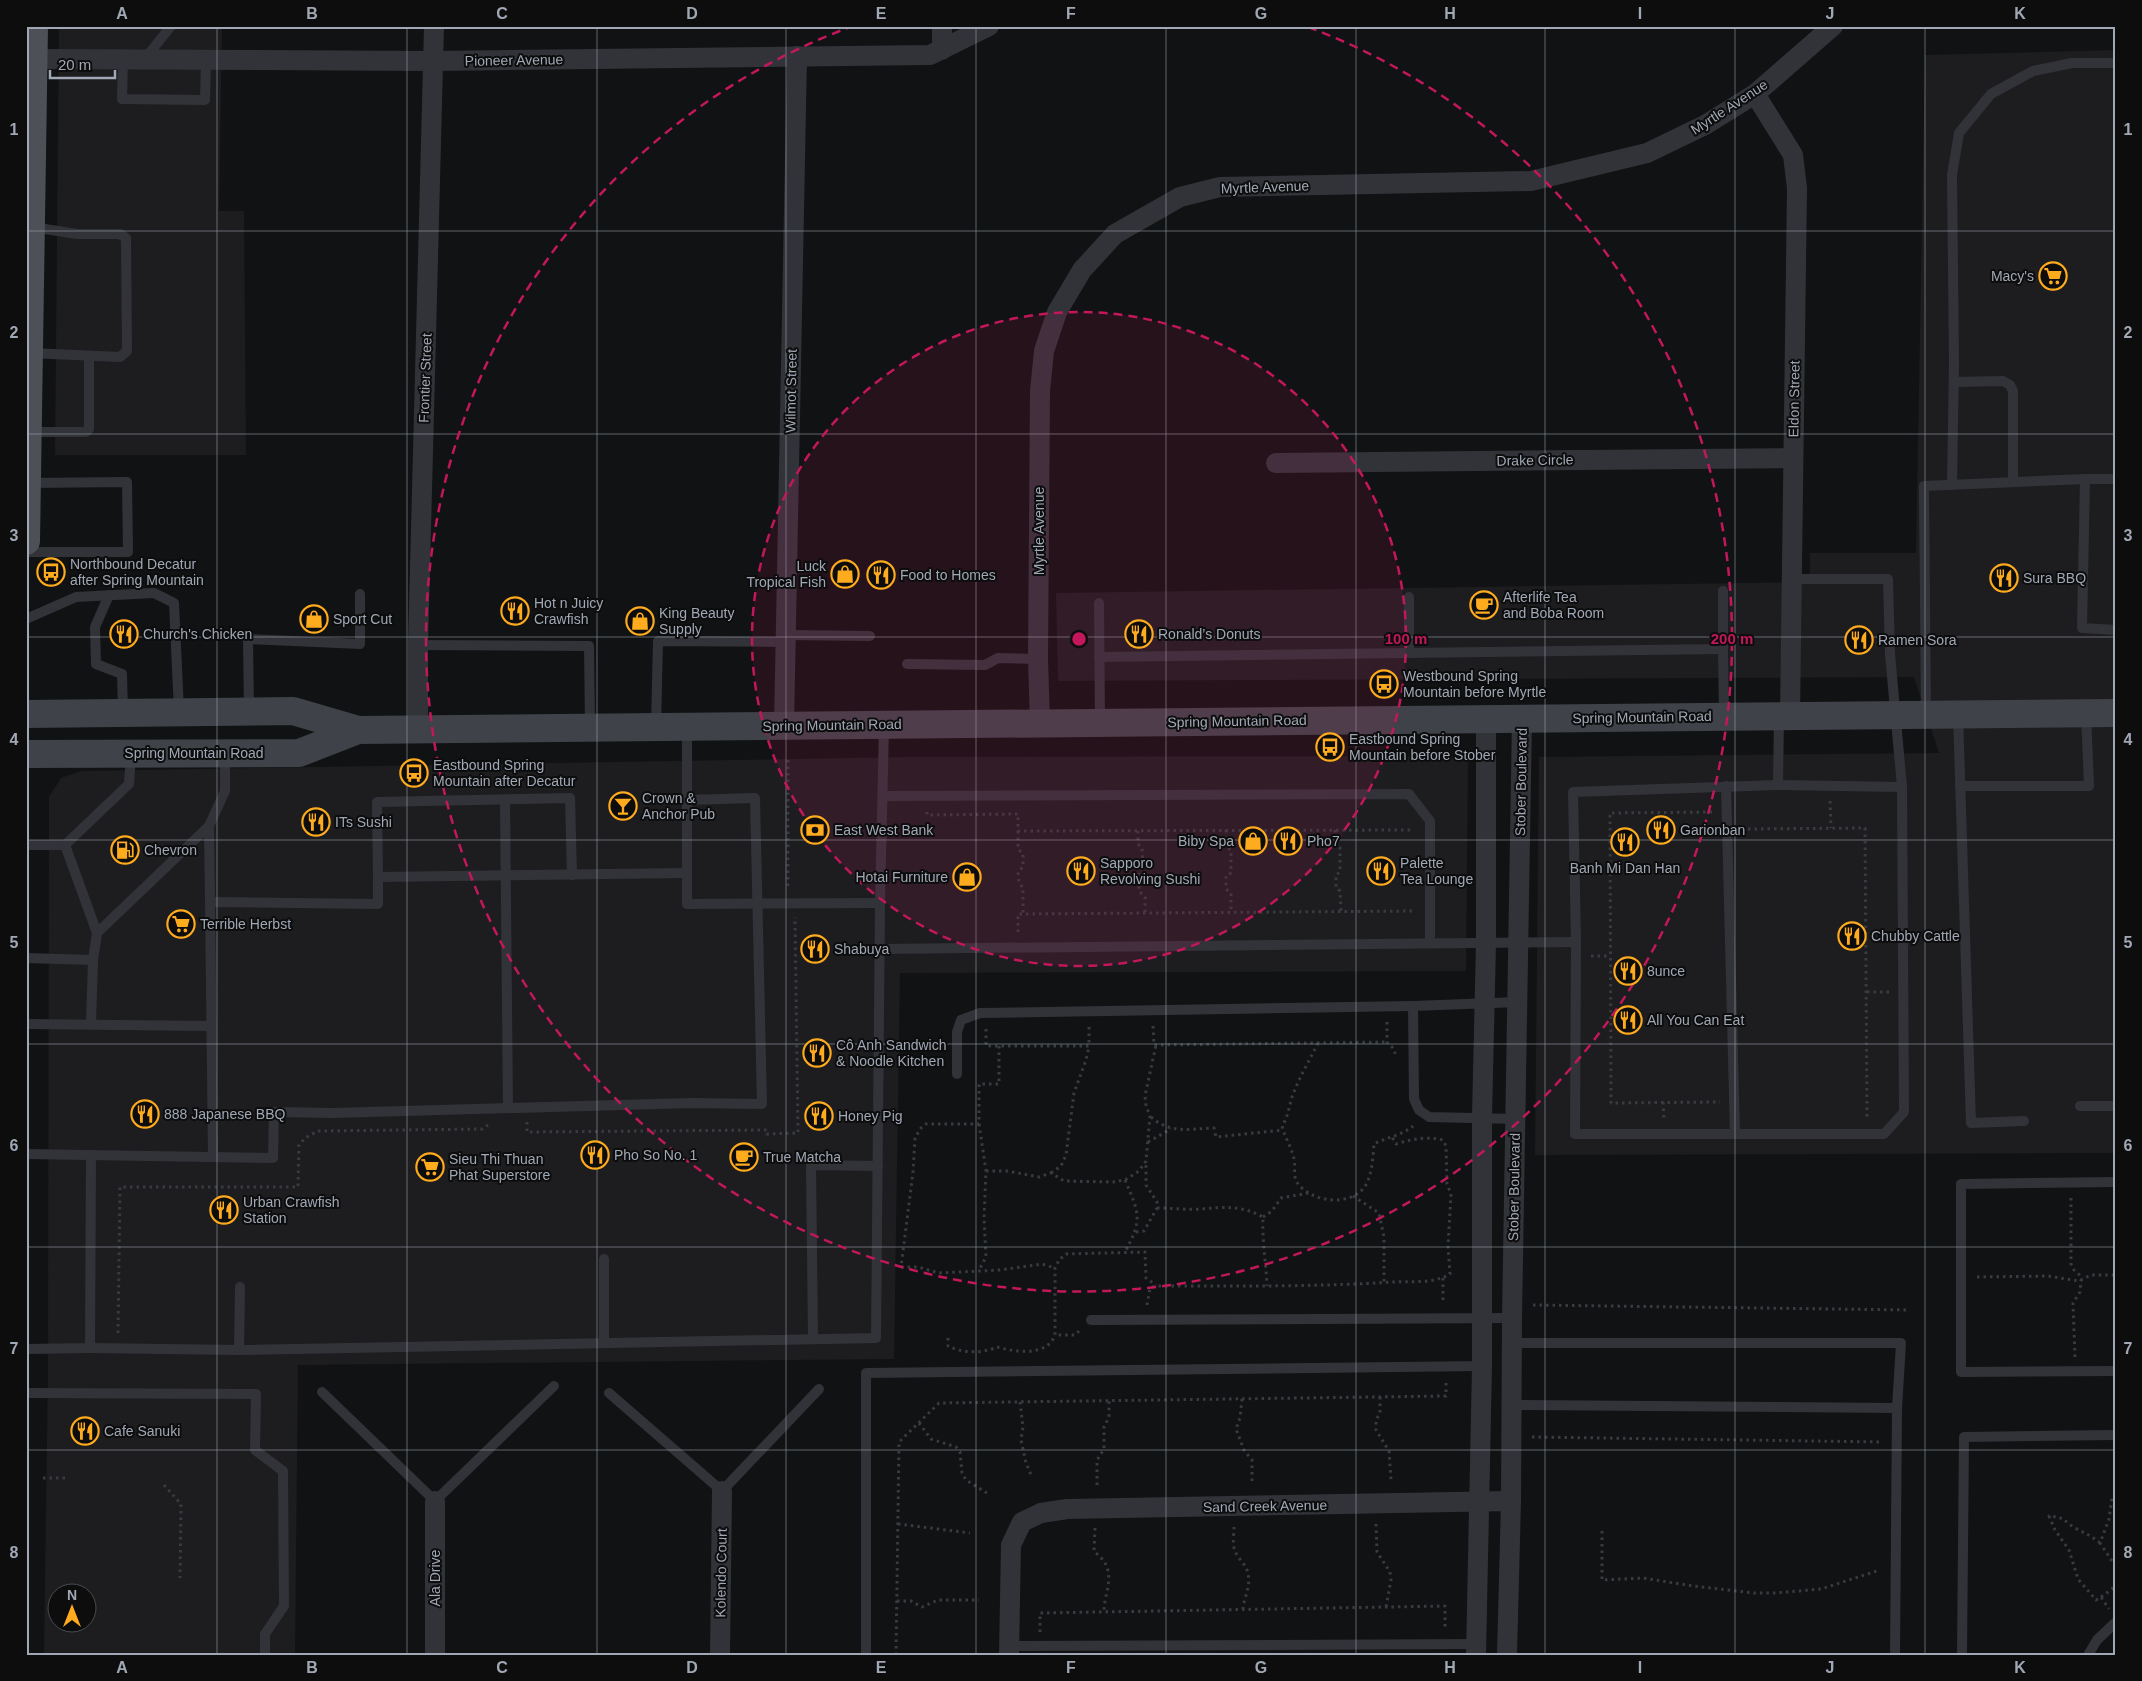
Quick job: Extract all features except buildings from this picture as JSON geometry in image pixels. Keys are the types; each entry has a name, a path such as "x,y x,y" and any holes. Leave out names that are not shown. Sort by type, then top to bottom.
{"main road":[{"path":"26,541 34,26"},
{"name":"Spring Mountain Road","path":"26,714 292,712 358,730 2116,712"},
{"name":"Spring Mountain Road","path":"26,754 299,753 358,730"}],"street":[{"name":"Frontier Street","path":"418,729 418,645 434,26"},
{"path":"942,26 942,50"},
{"name":"Pioneer Avenue","path":"34,59 434,61 930,55 989,26"},
{"name":"Myrtle Avenue","path":"1040,723 1038,659 1040,391 1044,351 1056,312 1082,270 1115,234 1180,197 1220,187 1531,181 1647,152 1705,125 1755,94 1832,26"},
{"name":"Wilmot Street","path":"784,726 797,56"},
{"name":"Eldon Street","path":"1755,94 1793,155 1797,188 1794,458 1784,716"},
{"name":"Drake Circle","path":"1276,463 1794,458"},
{"name":"Stober Boulevard","path":"1507,1655 1511,1501 1512,1318 1522,718"},
{"path":"1477,1650 1482,1366 1482,1117 1486,944 1486,719"},
{"name":"Kolendo Court","path":"720,1655 722,1491"},
{"name":"Ala Drive","path":"435,1501 435,1655"},
{"name":"Sand Creek Avenue","path":"1009,1650 1011,1545 1022,1522 1041,1513 1067,1509 1511,1501"}],"lane":[{"path":"144,60 171,26"},
{"path":"123,60 122,98 205,100 206,60"},
{"path":"1952,485 1954,382 1952,175 1959,133 1991,94 2033,71 2072,63 2116,63"},
{"path":"29,353 120,357 127,351 126,238 120,234 77,234 31,227"},
{"path":"28,432 86,432 89,430 89,356"},
{"path":"1954,382 2003,381 2010,384 2013,391 2012,482"},
{"path":"1926,714 1924,486 2116,478"},
{"path":"2085,479 2082,628 2116,630"},
{"path":"26,552 128,552 127,482 27,484"},
{"path":"1790,579 1888,579 1890,654 1902,787 1904,1112 1884,1134 1575,1134 1576,942 1573,792 1778,785 1902,787"},
{"path":"1723,591 1724,716"},
{"path":"26,619 76,596 154,593 174,604 179,712"},
{"path":"249,712 248,639 360,644 360,594"},
{"path":"109,595 95,627 96,664 122,674 123,712"},
{"path":"1409,597 1409,652"},
{"path":"1099,604 1100,722"},
{"path":"656,727 658,641 870,636"},
{"path":"418,645 589,646 590,727"},
{"path":"1100,657 1723,649"},
{"path":"907,664 985,665 998,658 1038,659"},
{"path":"1960,786 2089,786 2086,713"},
{"path":"1958,714 1971,1123 2024,1121"},
{"path":"1778,785 1784,716"},
{"path":"26,1349 239,1350 876,1338 880,903 884,724"},
{"path":"688,727 687,904 880,903"},
{"path":"97,933 209,826 225,791 226,752"},
{"path":"26,845 65,845 129,784 131,753"},
{"path":"1726,786 1735,1134"},
{"path":"883,796 1408,794 1430,821 1430,943"},
{"path":"210,902 378,904 377,802 570,798 572,875"},
{"path":"26,1154 273,1158 274,1112 333,1113 692,1103 762,1104 755,798 687,800"},
{"path":"505,800 508,1108"},
{"path":"209,826 213,1157"},
{"path":"65,845 97,933 93,960 90,1024"},
{"path":"378,878 686,874"},
{"path":"880,949 1576,942"},
{"path":"26,958 93,960"},
{"path":"957,1074 957,1032 961,1020 980,1013 1413,1006 1518,1002"},
{"path":"1413,1006 1414,1099 1418,1110 1429,1117 1515,1119"},
{"path":"26,1024 211,1026"},
{"path":"2080,1106 2116,1106"},
{"path":"90,1348 91,1155"},
{"path":"813,1338 811,1165 878,1166"},
{"path":"2116,1182 1961,1184 1961,1372 2116,1370"},
{"path":"604,1259 604,1342"},
{"path":"239,1350 240,1287"},
{"path":"1091,1320 1512,1318"},
{"path":"1512,1343 1901,1342 1897,1408 1895,1655"},
{"path":"866,1655 866,1373 1482,1366"},
{"path":"322,1392 435,1501 554,1386"},
{"path":"609,1392 722,1491 819,1389"},
{"path":"26,1393 256,1394 256,1450 283,1471 284,1606 265,1634 265,1655"},
{"path":"1512,1404 1897,1408"},
{"path":"1962,1655 1964,1438 2116,1436"},
{"path":"2088,1655 2113,1617"},
{"path":"1009,1650 1040,1646 1445,1645 1477,1650"}],"path":[{"path":"788,760 788,887 795,887"},
{"path":"1829,786 1831,828"},
{"path":"927,796 927,815 1018,814 1018,849 1023,854 1023,867 1018,872 1019,882 1023,888 1023,914"},
{"path":"1713,812 1610,813 1611,1103 1726,1102"},
{"path":"1748,828 1866,828 1868,1120"},
{"path":"1226,830 1226,847 1231,850 1232,873 1226,876 1226,889 1231,893 1231,912"},
{"path":"1335,830 1335,844 1340,848 1340,872 1336,875 1336,888 1340,891 1341,911"},
{"path":"1018,831 1430,830"},
{"path":"1138,831 1138,844 1142,848 1143,867 1139,871 1139,891 1145,897 1145,913"},
{"path":"1018,948 1018,914 1430,910"},
{"path":"519,1119 527,1119 527,1132 767,1130 767,1134 798,1133 795,917 805,916"},
{"path":"1867,992 1903,992"},
{"path":"1387,1006 1387,1042 1394,1049 1397,1060"},
{"path":"986,1013 986,1046 1088,1046"},
{"path":"986,1171 1039,1177 1061,1166 1066,1156 1074,1093 1086,1060 1089,1026 1098,1026"},
{"path":"1136,1232 1144,1231 1157,1208 1157,1202 1146,1185 1150,1116 1145,1096 1156,1045 1154,1045 1153,1026 1144,1026"},
{"path":"1156,1045 1387,1042"},
{"path":"1318,1043 1292,1099 1288,1117 1282,1126 1294,1160 1294,1176 1299,1185 1309,1193 1324,1199 1338,1200 1353,1196 1364,1188 1369,1176 1374,1144 1405,1133 1413,1126"},
{"path":"980,1270 986,1257 984,1218 986,1171 979,1124 980,1084 999,1084 999,1046"},
{"path":"1150,1116 1160,1125 1171,1129 1214,1128 1216,1137 1283,1130"},
{"path":"90,1333 119,1334 120,1187 298,1187 299,1145 305,1138 318,1131 482,1129 494,1120"},
{"path":"979,1124 926,1124 915,1138 913,1172 901,1267 918,1267 940,1273 1007,1269 1042,1264 1055,1268"},
{"path":"1148,1142 1171,1129"},
{"path":"1147,1320 1147,1295 1150,1288 1156,1286 1384,1283 1432,1281 1450,1274 1448,1246 1452,1194 1447,1184 1446,1146 1443,1140 1434,1138 1420,1138 1396,1144 1392,1137"},
{"path":"1051,1172 1064,1181 1113,1182 1125,1180 1138,1171 1146,1161"},
{"path":"1125,1180 1136,1206 1138,1222 1136,1232 1125,1252"},
{"path":"2070,1183 2071,1264 2082,1279"},
{"path":"1267,1286 1265,1243 1262,1232 1263,1218 1272,1211 1281,1198 1309,1193"},
{"path":"1353,1196 1378,1214 1384,1237 1384,1283"},
{"path":"1157,1208 1201,1209 1223,1206 1249,1210 1263,1218"},
{"path":"948,1338 948,1346 956,1350 974,1352 990,1350 996,1346 1010,1350 1044,1349 1052,1344 1055,1335 1055,1268 1059,1260 1066,1254 1145,1252 1146,1278 1156,1286"},
{"path":"1961,1277 2048,1276 2071,1280 2091,1276 2116,1275"},
{"path":"1443,1278 1443,1305"},
{"path":"2076,1371 2073,1303 2080,1292 2082,1279"},
{"path":"1534,1305 1910,1310"},
{"path":"1055,1335 1075,1334 1091,1320"},
{"path":"896,1655 899,1442 940,1403 1446,1396 1446,1367"},
{"path":"1380,1397 1380,1413 1376,1420 1376,1430 1379,1439 1388,1451 1391,1480"},
{"path":"1242,1399 1240,1418 1236,1429 1244,1450 1252,1460 1252,1482"},
{"path":"1097,1485 1096,1460 1104,1450 1104,1427 1109,1417 1109,1400"},
{"path":"1020,1402 1023,1427 1021,1440 1026,1463 1032,1477"},
{"path":"919,1423 931,1439 956,1447 960,1452 962,1473 966,1480 990,1495"},
{"path":"1532,1437 1884,1442 1884,1452"},
{"path":"43,1478 67,1478"},
{"path":"164,1485 181,1504 180,1578"},
{"path":"2100,1543 2109,1519 2112,1498 2116,1494"},
{"path":"2116,1567 2100,1543 2091,1535 2073,1527 2064,1518 2049,1516 2055,1530 2069,1550 2078,1579 2096,1600 2112,1589 2116,1582"},
{"path":"898,1524 970,1533"},
{"path":"1376,1524 1377,1552 1390,1572 1391,1580 1386,1607"},
{"path":"1234,1526 1235,1552 1246,1566 1248,1575 1249,1585 1243,1609"},
{"path":"1095,1528 1094,1551 1104,1562 1109,1572 1110,1583 1104,1600 1104,1612"},
{"path":"1602,1531 1602,1580 1643,1578 1754,1593 1776,1593 1821,1589 1883,1569"},
{"path":"2101,1597 2113,1617"},
{"path":"897,1601 911,1601 922,1607 938,1600 979,1600"},
{"path":"1040,1646 1040,1613 1445,1606 1445,1645"}],"shaded area":[{"path":"59,26 222,26 219,211 244,211 246,455 55,455"},
{"path":"2116,50 2116,1153 1535,1155 1539,757 1939,753 1914,677 1058,681 1056,593 1810,582 1810,553 1916,553 1925,55"},
{"path":"1468,756 1466,971 900,973 894,1359 298,1365 295,1655 44,1655 48,1365 49,797 61,778 81,771 909,757"}],"place":[{"name":"Macy's","path":"2053,276"},
{"name":"Northbound Decatur after Spring Mountain","path":"51,572"},
{"name":"Luck Tropical Fish","path":"845,574"},
{"name":"Food to Homes","path":"881,575"},
{"name":"Sura BBQ","path":"2004,578"},
{"name":"Afterlife Tea and Boba Room","path":"1484,605"},
{"name":"Hot n Juicy Crawfish","path":"515,611"},
{"name":"Sport Cut","path":"314,619"},
{"name":"King Beauty Supply","path":"640,621"},
{"name":"Church's Chicken","path":"124,634"},
{"name":"Ronald’s Donuts","path":"1139,634"},
{"name":"Ramen Sora","path":"1859,640"},
{"name":"Westbound Spring Mountain before Myrtle","path":"1384,684"},
{"name":"Eastbound Spring Mountain before Stober","path":"1330,747"},
{"name":"Eastbound Spring Mountain after Decatur","path":"414,773"},
{"name":"Crown & Anchor Pub","path":"623,806"},
{"name":"ITs Sushi","path":"316,822"},
{"name":"East West Bank","path":"815,830"},
{"name":"Garionban","path":"1661,830"},
{"name":"Biby Spa","path":"1253,841"},
{"name":"Pho7","path":"1288,841"},
{"name":"Banh Mi Dan Han","path":"1625,842"},
{"name":"Chevron","path":"125,850"},
{"name":"Sapporo Revolving Sushi","path":"1081,871"},
{"name":"Palette Tea Lounge","path":"1381,871"},
{"name":"Hotai Furniture","path":"967,877"},
{"name":"Terrible Herbst","path":"181,924"},
{"name":"Chubby Cattle","path":"1852,936"},
{"name":"Shabuya","path":"815,949"},
{"name":"8unce","path":"1628,971"},
{"name":"All You Can Eat","path":"1628,1020"},
{"name":"Cô Anh Sandwich & Noodle Kitchen","path":"817,1053"},
{"name":"888 Japanese BBQ","path":"145,1114"},
{"name":"Honey Pig","path":"819,1116"},
{"name":"Pho So No. 1","path":"595,1155"},
{"name":"True Matcha","path":"744,1157"},
{"name":"Sieu Thi Thuan Phat Superstore","path":"430,1167"},
{"name":"Urban Crawfish Station","path":"224,1210"},
{"name":"Cafe Sanuki","path":"85,1431"}]}
